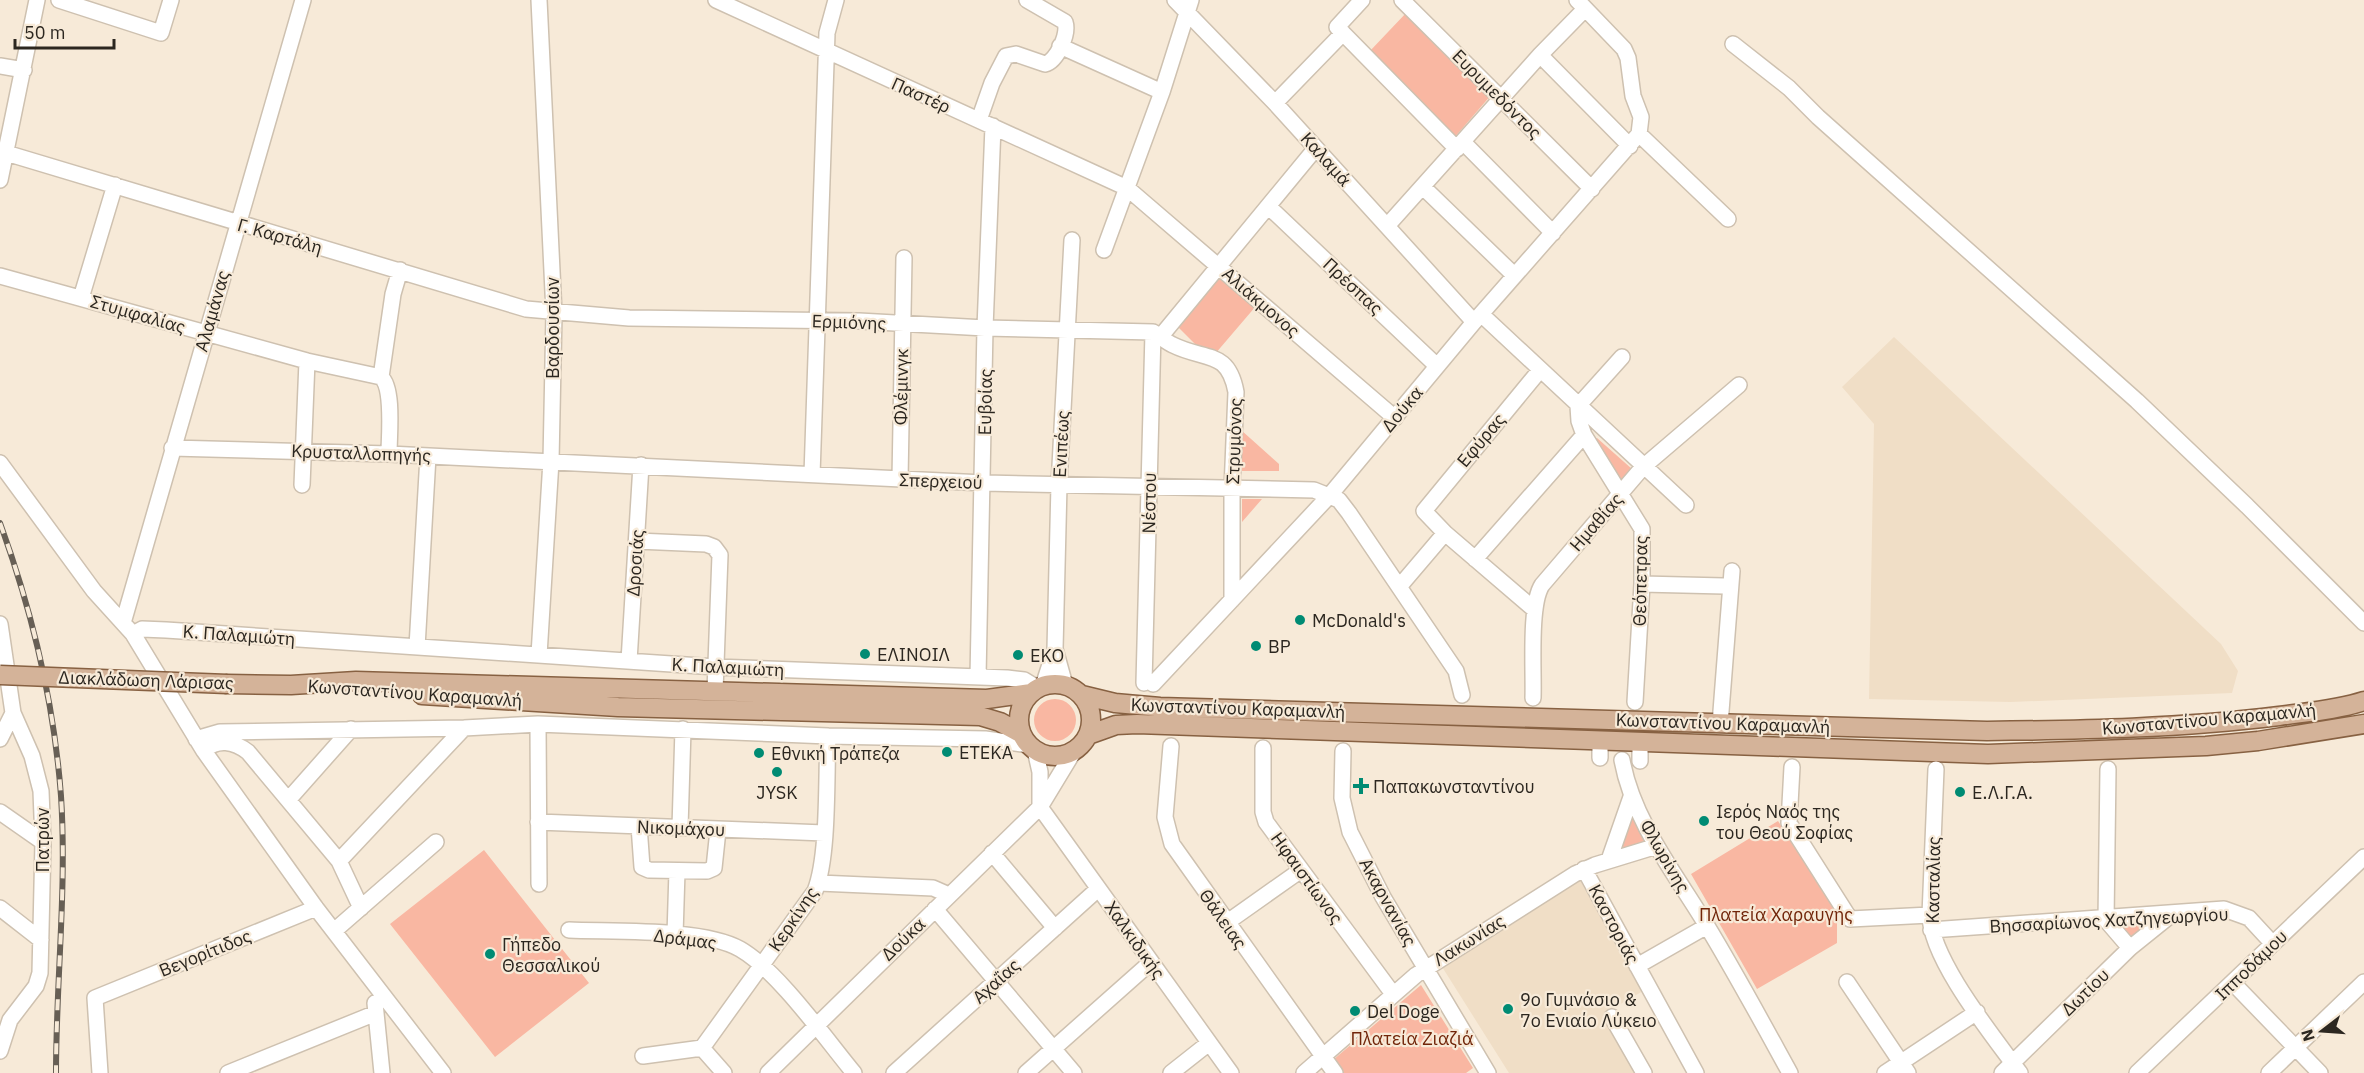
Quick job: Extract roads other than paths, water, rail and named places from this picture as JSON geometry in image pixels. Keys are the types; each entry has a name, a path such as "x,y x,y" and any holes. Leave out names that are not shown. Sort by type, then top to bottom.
{"main road":[{"name":"Διακλάδωση Λάρισας","path":"0,675 291,685"},
{"name":"Κωνσταντίνου Καραμανλή","path":"291,685 356,681 987,699 1065,685 1082,695 1115,703 1160,707 1721,715 1967,730 2105,729 2255,719 2364,701"},
{"name":"Κωνσταντίνου Καραμανλή","path":"291,685 355,692 618,707 980,716 1000,722 1029,743 1054,756 1074,751 1088,735 1116,725 1137,724 1640,752 1937,753 2061,753 2258,741 2364,724"},
{"path":"1029,743 1020,715 1037,689"},
{"path":"1082,695 1092,718 1088,735"}],"street":[{"path":"0,180 37,0"},
{"path":"59,0 161,33 171,0"},
{"name":"Αλαμάνας","path":"128,628 172,448 303,0"},
{"name":"Βαρδουσίων","path":"539,0 554,313 551,461 539,655"},
{"name":"Παστέρ","path":"716,0 1127,188"},
{"path":"812,475 827,52 828,33 836,0"},
{"path":"1027,0 1062,18 1067,27 1060,46 1162,92"},
{"name":"Καλαμά","path":"1175,0 1189,6 1387,226 1478,318 1540,370 1686,505"},
{"path":"1362,0 1337,27 1553,233"},
{"name":"Ευρυμεδόντος","path":"1402,0 1592,189"},
{"path":"1387,226 1540,55 1581,4 1624,49 1628,58 1633,96 1641,117 1637,135"},
{"path":"1104,250 1162,92 1189,6"},
{"path":"1275,104 1343,33"},
{"path":"1733,44 1790,88 1869,163 2128,393 2247,506 2364,623"},
{"name":"Ευβοίας","path":"978,677 984,483 986,123 992,83 1006,56 1016,54 1045,64 1053,60 1060,46"},
{"path":"1540,55 1637,135 1728,219"},
{"path":"0,66 24,70"},
{"name":"Δούκα","path":"1148,683 1233,600 1330,495 1514,275 1592,189 1637,135"},
{"path":"1152,333 1219,266 1316,148"},
{"name":"Γ. Καρτάλη","path":"6,153 237,224 400,270 508,305 554,313"},
{"path":"81,298 116,185"},
{"path":"1424,187 1514,275"},
{"name":"Αλιάκμονος","path":"1127,188 1395,418"},
{"name":"Πρέσπας","path":"1269,207 1437,366"},
{"name":"Ενιπέως","path":"1065,685 1055,649 1059,485 1072,240"},
{"name":"Φλέμινγκ","path":"900,479 904,258"},
{"path":"389,454 388,395 386,381 381,377 393,294 400,270"},
{"name":"Στυμφαλίας","path":"0,276 307,361 381,377"},
{"name":"Ερμιόνης","path":"554,313 629,318 819,321 1152,333"},
{"name":"Νέστου","path":"1148,683 1152,333"},
{"name":"Στρυμόνος","path":"1152,333 1173,345 1219,359 1231,372 1236,392 1232,489 1233,600"},
{"path":"1578,406 1622,357"},
{"path":"302,485 307,361"},
{"name":"Εφύρας","path":"1445,533 1424,511 1540,370"},
{"name":"Ημαθίας","path":"1533,698 1534,610 1537,593 1542,585 1643,467 1738,385"},
{"name":"Θεόπετρας","path":"1578,406 1579,421 1584,435 1619,496 1639,520 1642,529 1642,584 1635,702"},
{"path":"1475,559 1584,435"},
{"name":"Κρυσταλλοπηγής","path":"172,448 551,461"},
{"path":"417,647 428,456"},
{"name":"Σπερχειού","path":"551,461 984,483 1314,490 1330,495"},
{"path":"0,464 94,591 128,628 200,745 316,908 443,1073"},
{"name":"Δροσιάς","path":"628,661 641,465"},
{"path":"1330,495 1339,500 1349,513 1456,671 1462,695"},
{"path":"1399,587 1445,533 1534,610"},
{"path":"637,541 706,544 714,547 720,555 715,691"},
{"path":"1721,715 1732,572"},
{"path":"1642,584 1724,586"},
{"name":"Πατρών","path":"0,624 13,713 38,774 43,842 39,979 5,1016 0,1051"},
{"name":"Κ. Παλαμιώτη","path":"128,628 716,667 1019,679 1037,689"},
{"name":"Ενιπέως","path":"1037,689 1055,649"},
{"path":"1,736 13,713"},
{"path":"538,724 539,884"},
{"name":"Κωνσταντίνου Καραμανλή","path":"200,745 220,732 464,728 538,724 828,736 985,738 1029,743"},
{"path":"339,861 464,728"},
{"path":"289,799 351,729"},
{"path":"680,828 683,729"},
{"name":"Κερκίνης","path":"702,1048 815,891 819,882 824,833 828,736"},
{"path":"1029,743 1040,772 1040,807"},
{"path":"200,745 240,746 289,799 339,861 361,908"},
{"name":"Θάλειας","path":"1171,746 1167,829 1176,851 1335,1073"},
{"name":"Ηφαιστίωνος","path":"1263,748 1263,812 1266,822 1393,994"},
{"name":"Δούκα","path":"768,1073 1040,807 1074,751"},
{"name":"Ακαρνανίας","path":"1343,751 1341,790 1347,823 1383,897 1482,1071"},
{"name":"Φλωρίνης","path":"1622,760 1631,797 1657,846 1707,926 1790,1073"},
{"name":"Βησσαρίωνος Χατζηγεωργίου","path":"1792,767 1789,823 1850,919 1931,923 2106,920 2232,910 2250,918 2273,944"},
{"name":"Κασταλίας","path":"1936,769 1931,923 1937,948 2011,1070"},
{"path":"2108,769 2106,920 2130,948"},
{"path":"1609,860 1631,797"},
{"name":"Χαλκιδικής","path":"1040,807 1231,1073"},
{"path":"0,812 43,842"},
{"name":"Νικομάχου","path":"538,822 824,833"},
{"path":"639,826 642,867 649,870 707,872 714,868 718,830"},
{"path":"334,931 436,842"},
{"name":"Λακωνίας","path":"1304,1073 1425,968 1584,869 1657,846"},
{"path":"992,853 1055,928"},
{"name":"Ιπποδάμου","path":"2137,1073 2364,857"},
{"name":"Καστοριάς","path":"1584,869 1696,1073"},
{"path":"1226,923 1301,870"},
{"path":"675,935 677,871"},
{"path":"819,882 933,888 949,895"},
{"name":"Αχαΐας","path":"894,1073 1098,889"},
{"path":"0,908 41,940"},
{"name":"Βεγορίτιδος","path":"100,1073 95,998 316,908"},
{"path":"935,909 1074,1073"},
{"name":"Δωτίου","path":"2011,1070 2130,948 2171,915"},
{"path":"1637,966 1707,926"},
{"name":"Δράμας","path":"568,930 675,935 710,939 739,948 762,964 854,1073"},
{"path":"1026,1073 1150,963"},
{"path":"1847,982 1904,1068"},
{"path":"2269,1073 2364,982"},
{"path":"2233,983 2320,1073"},
{"path":"374,985 382,1073"},
{"path":"1885,1073 1904,1068 1977,1012"},
{"path":"228,1073 376,1013"},
{"path":"1612,1017 1644,1073"},
{"path":"1172,1073 1209,1043"},
{"path":"643,1056 702,1048 724,1073"}],"railway":[{"path":"0,523 32,623 47,692 58,761 63,865 56,1073"}],"place":[{"name":"McDonald's","path":"1300,620"},
{"name":"BP","path":"1256,646"},
{"name":"ΕΛΙΝΟΙΛ","path":"865,654"},
{"name":"EKO","path":"1018,655"},
{"name":"ΕΤΕΚΑ","path":"947,752"},
{"name":"Εθνική Τράπεζα","path":"759,753"},
{"name":"JYSK","path":"777,772"},
{"name":"Παπακωνσταντίνου","path":"1361,786"},
{"name":"Ε.Λ.Γ.Α.","path":"1960,792"},
{"name":"Ιερός Ναός της του Θεού Σοφίας","path":"1704,821"},
{"name":"Γήπεδο Θεσσαλικού","path":"490,954"},
{"name":"9ο Γυμνάσιο & 7ο Ενιαίο Λύκειο","path":"1508,1009"},
{"name":"Del Doge","path":"1355,1011"}],"park label":[{"name":"Πλατεία Χαραυγής","path":"1776,914"},
{"name":"Πλατεία Ζιαζιά","path":"1412,1038"}]}
